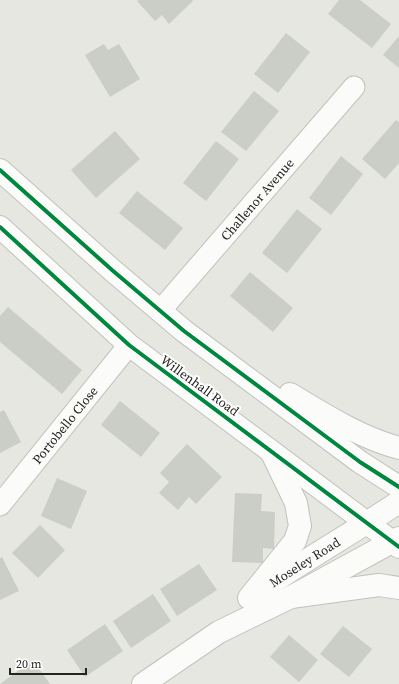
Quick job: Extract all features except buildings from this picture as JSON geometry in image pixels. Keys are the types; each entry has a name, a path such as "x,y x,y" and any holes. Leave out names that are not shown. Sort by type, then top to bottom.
{"main road":[{"path":"0,170 112,270 184,331 360,462 399,487"},
{"name":"Willenhall Road","path":"0,226 129,345 397,542"},
{"path":"184,331 346,427 381,443 399,448"},
{"path":"249,598 295,541 300,526 296,503 269,449"},
{"name":"Moseley Road","path":"219,632 249,598 399,502"},
{"name":"Moseley Road","path":"143,684 219,632 291,597 397,542"},
{"path":"291,597 379,585 399,588"}],"street":[{"name":"Challenor Avenue","path":"160,311 354,88"},
{"name":"Portobello Close","path":"0,505 129,345"}],"cycle path":[{"path":"0,170 112,270 184,331 360,462 399,487"},
{"path":"0,227 129,345 399,547"}]}
